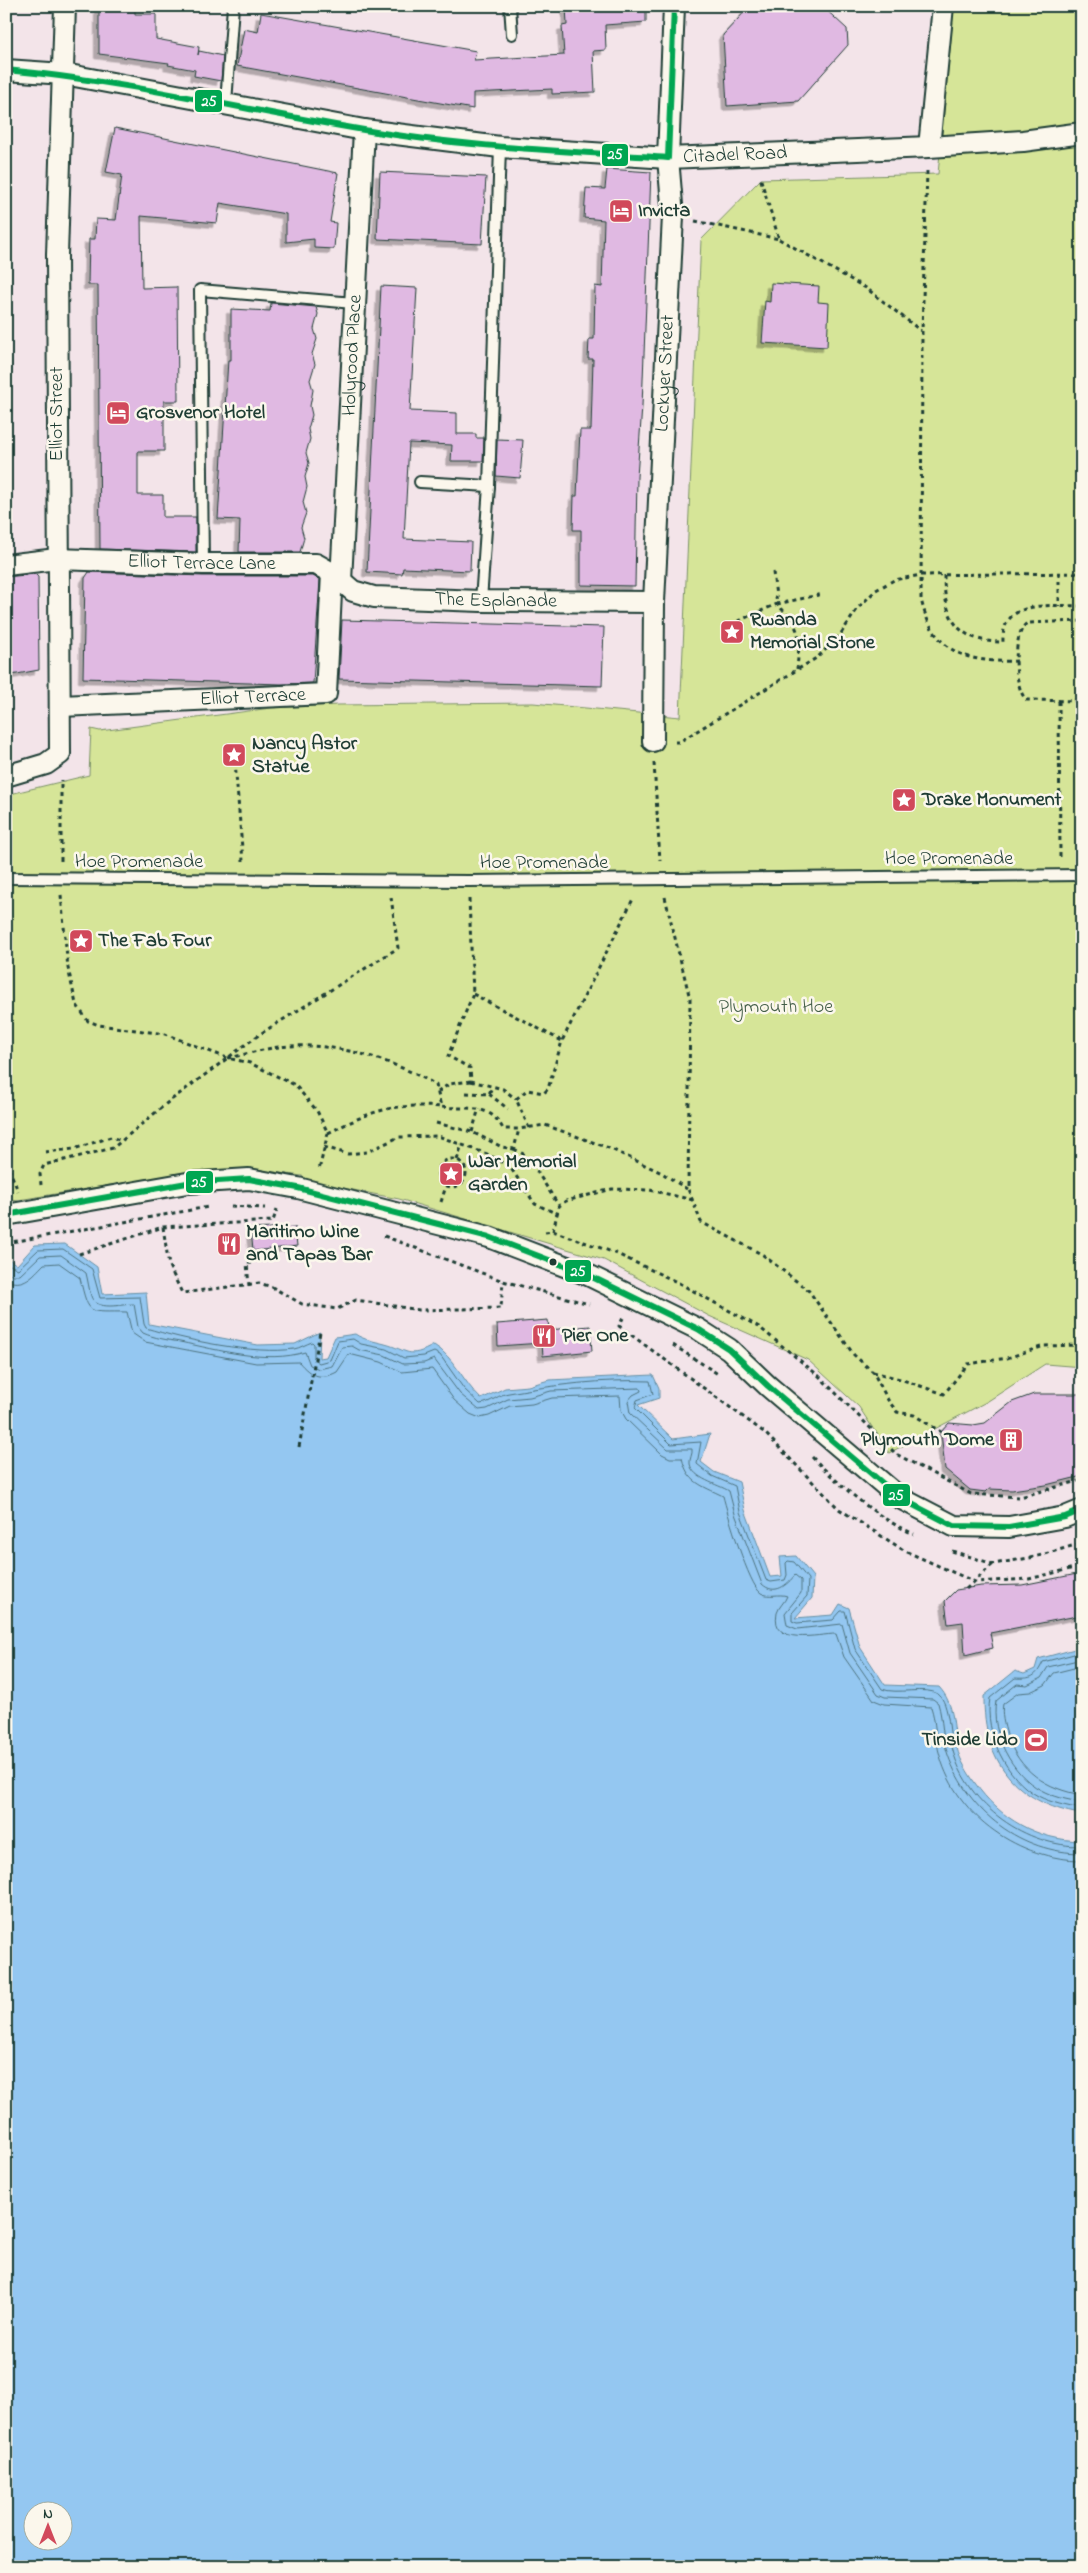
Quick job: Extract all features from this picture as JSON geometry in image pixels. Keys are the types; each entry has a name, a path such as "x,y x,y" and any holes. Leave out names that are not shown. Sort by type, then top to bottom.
{"street":[{"name":"Elliot Street","path":"53,759 60,706 57,255 65,6"},
{"name":"Lockyer Street","path":"653,741 654,602 673,216 668,158 674,6"},
{"path":"929,147 944,6"},
{"name":"Citadel Road","path":"6,70 64,74 364,130 500,147 668,158 929,147 1023,141 1082,133"},
{"name":"Holyrood Place","path":"337,577 364,130"},
{"name":"Elliot Terrace Lane","path":"6,565 58,559 204,564 316,564 337,577"},
{"name":"The Esplanade","path":"337,577 353,591 374,597 481,601 654,602"},
{"name":"Elliot Terrace","path":"60,706 326,694 337,577"},
{"path":"6,776 53,759"},
{"path":"6,1215 187,1183 249,1179 298,1188 489,1237 588,1275 704,1333 729,1348 776,1392 900,1498 954,1526 1009,1527 1065,1517 1082,1510"}],"lane":[{"path":"226,103 233,6"},
{"path":"510,6 512,34"},
{"path":"481,601 489,486 500,147"},
{"path":"204,564 200,290 354,303"},
{"path":"420,482 489,486"},
{"name":"Hoe Promenade","path":"6,878 468,881 1082,875"}],"path":[{"path":"753,155 780,239"},
{"path":"927,169 922,331 921,599 925,616 932,631 947,646 963,656 980,661 1017,661"},
{"path":"673,216 780,239 866,288 922,331"},
{"path":"773,572 777,604 795,623 800,643 797,669"},
{"path":"1059,573 1059,606"},
{"path":"941,1432 914,1415 897,1412 888,1400 873,1372 854,1355 809,1291 763,1255 701,1222 688,1189 690,999 661,879 653,741 679,742 818,656 835,640 858,608 876,590 894,580 921,575 1082,573"},
{"path":"944,575 944,596 953,622 964,634 983,642 1002,642 1005,624 1020,609 1030,606 1082,606"},
{"path":"738,621 777,604 824,594"},
{"path":"1082,621 1027,623 1022,626 1018,636 1017,661 1018,687 1023,697 1033,702 1082,701"},
{"path":"1059,701 1060,876"},
{"path":"53,759 62,782 60,879 68,968 76,1004 88,1021 99,1026 165,1034 227,1058 250,1063 294,1084 317,1110 328,1133 318,1178"},
{"path":"235,762 244,879"},
{"path":"6,1161 26,1210 41,1192 40,1174 44,1165 113,1148 166,1103 260,1034 398,948 388,880"},
{"path":"516,1099 527,1090 544,1093 548,1089 562,1041 642,880"},
{"path":"468,881 473,994 448,1056 470,1068 471,1081"},
{"path":"473,994 562,1041"},
{"path":"227,1058 289,1046 337,1050 408,1069 436,1084 442,1107"},
{"path":"438,1092 449,1084 471,1081 503,1089 516,1099 529,1128"},
{"path":"489,1094 492,1087"},
{"path":"466,1093 489,1094 508,1109"},
{"path":"328,1133 382,1109 412,1105 479,1108 490,1112 504,1129 519,1130 545,1125 609,1148 662,1173 688,1189"},
{"path":"472,1132 479,1108"},
{"path":"436,1123 472,1132 502,1147 514,1149 527,1156 559,1206 553,1231"},
{"path":"514,1149 519,1130"},
{"path":"324,1147 348,1154 367,1152 399,1137 438,1136 487,1154 510,1167 535,1204 558,1214"},
{"path":"45,1152 74,1149 111,1137 122,1141"},
{"path":"457,1160 462,1144"},
{"path":"457,1160 464,1166 466,1175 462,1183 449,1187 438,1178 438,1169 443,1162 457,1160"},
{"path":"6,1175 12,1174"},
{"path":"559,1206 566,1201 612,1189 650,1190 693,1200"},
{"path":"230,1206 285,1210"},
{"path":"6,1243 211,1207"},
{"path":"80,1254 163,1227 273,1221 276,1209"},
{"path":"163,1227 169,1266 182,1293 249,1286 259,1283 272,1287 302,1304 337,1309 356,1300 419,1310 501,1308 504,1281"},
{"path":"535,1233 553,1231 614,1253 677,1282 760,1327 819,1376 896,1454 972,1494 1020,1497 1082,1480"},
{"path":"375,1233 504,1281 590,1304"},
{"path":"249,1286 247,1263 252,1263"},
{"path":"619,1312 625,1315"},
{"path":"619,1326 765,1433 839,1509 905,1551 976,1582 1029,1579 1082,1566"},
{"path":"299,1447 320,1332"},
{"path":"672,1344 719,1374"},
{"path":"873,1372 900,1378 944,1394 968,1364 1007,1358 1044,1346 1082,1345"},
{"path":"807,1451 834,1478 887,1522 920,1537"},
{"path":"944,1548 993,1564 1035,1558 1082,1544"},
{"path":"966,1589 976,1582 993,1564"}],"green space":[{"name":"Plymouth Hoe","path":"954,6 1082,6 1082,1367 1045,1364 988,1401 889,1453 859,1407 808,1360 709,1316 604,1260 399,1199 313,1182 302,1176 264,1171 172,1175 6,1202 6,795 89,775 91,729 100,731 271,708 339,705 533,703 680,717 701,240 761,179 938,174"}],"water":[{"path":"65,1244 97,1267 102,1294 146,1292 149,1324 258,1345 295,1344 320,1332 319,1358 326,1357 335,1337 355,1334 413,1353 434,1345 447,1356 481,1399 505,1388 528,1386 549,1380 653,1375 659,1388 659,1398 638,1405 673,1439 710,1434 701,1462 714,1472 739,1482 745,1510 770,1577 782,1576 780,1557 796,1556 813,1577 812,1598 795,1618 833,1615 840,1604 849,1608 860,1647 885,1685 939,1687 951,1708 957,1748 962,1762 975,1783 996,1807 1008,1817 1035,1832 1050,1837 1082,1841 1082,2567 6,2567 6,1257 17,1265 35,1245"},
{"name":"Tinside Lido","path":"1082,1647 1082,1814 1080,1814 1057,1808 1038,1800 1021,1789 1008,1775 997,1759 990,1740 985,1719 984,1696 1015,1671 1024,1674 1035,1669 1038,1659"}],"building":[{"path":"99,6 135,6 135,14 156,14 156,39 199,47 198,55 199,51 223,56 221,81 194,76 195,70 168,65 169,63 99,54"},
{"path":"566,6 646,6 646,22 605,25 606,50 593,51 595,92 552,94 552,89 473,93 473,109 237,66 244,29 258,32 261,13 476,51 474,60 564,55 562,26 567,25"},
{"path":"750,6 822,6 847,29 848,45 798,101 727,106 723,35"},
{"path":"115,128 338,173 330,222 336,223 334,249 314,248 314,239 286,242 286,214 220,203 217,223 141,216 142,288 177,287 178,401 164,401 164,451 138,451 138,495 163,495 163,517 196,517 196,552 100,549 98,285 88,285 89,239 95,239 96,219 116,220 122,175 106,172"},
{"path":"607,169 651,172 642,406 637,477 635,586 581,585 581,530 573,530 574,496 577,496 580,430 591,430 593,359 588,359 589,339 594,339 595,286 602,287 604,220 584,218 586,188 605,189"},
{"path":"380,172 486,177 482,244 377,239"},
{"path":"771,283 819,286 818,302 829,303 827,347 762,343 765,301 770,302"},
{"path":"381,286 417,288 410,411 457,413 457,434 476,434 476,438 484,438 483,461 451,461 452,445 409,443 404,539 471,542 470,571 403,568 402,574 367,572"},
{"path":"271,303 316,307 318,314 314,329 317,339 312,354 315,364 310,380 313,390 310,406 312,415 308,429 310,439 306,453 309,463 305,477 307,487 303,502 306,513 301,527 304,538 300,552 239,552 240,520 218,519 228,360 231,360 231,309 270,311"},
{"path":"497,439 523,440 520,478 496,476"},
{"path":"89,572 203,576 313,576 320,580 313,683 281,684 83,678 85,578"},
{"path":"35,574 38,577 39,670 6,676 6,577"},
{"path":"342,620 604,627 602,686 339,679"},
{"path":"295,1227 297,1246 253,1251 251,1229"},
{"name":"Pier One","path":"548,1320 549,1330 590,1326 592,1351 543,1356 542,1343 498,1346 497,1324"},
{"name":"Plymouth Dome","path":"1034,1394 1082,1394 1082,1476 1046,1485 1012,1490 989,1489 986,1492 970,1490 945,1469 941,1432 949,1423 973,1425 985,1423 1012,1402"},
{"path":"1082,1573 1082,1615 990,1633 993,1648 965,1655 963,1622 948,1624 945,1601 956,1590 981,1586 1022,1585"}],"transit line":[{"name":"25","path":"6,70 96,81 364,130 439,141 668,158 674,6"},
{"name":"25","path":"6,1215 187,1183 249,1179 298,1188 489,1237 588,1275 698,1329 729,1349 768,1386 900,1498 954,1526 1009,1527 1065,1517 1082,1510"}],"place":[{"name":"Invicta","path":"621,211"},
{"name":"Grosvenor Hotel","path":"118,413"},
{"name":"Rwanda Memorial Stone","path":"732,632"},
{"name":"Nancy Astor Statue","path":"234,755"},
{"name":"Drake Monument","path":"904,800"},
{"name":"The Fab Four","path":"81,941"},
{"name":"War Memorial Garden","path":"451,1174"},
{"name":"Maritimo Wine and Tapas Bar","path":"229,1244"},
{"name":"Pier One","path":"544,1336"},
{"name":"Plymouth Dome","path":"1011,1440"},
{"name":"Tinside Lido","path":"1036,1740"}]}
